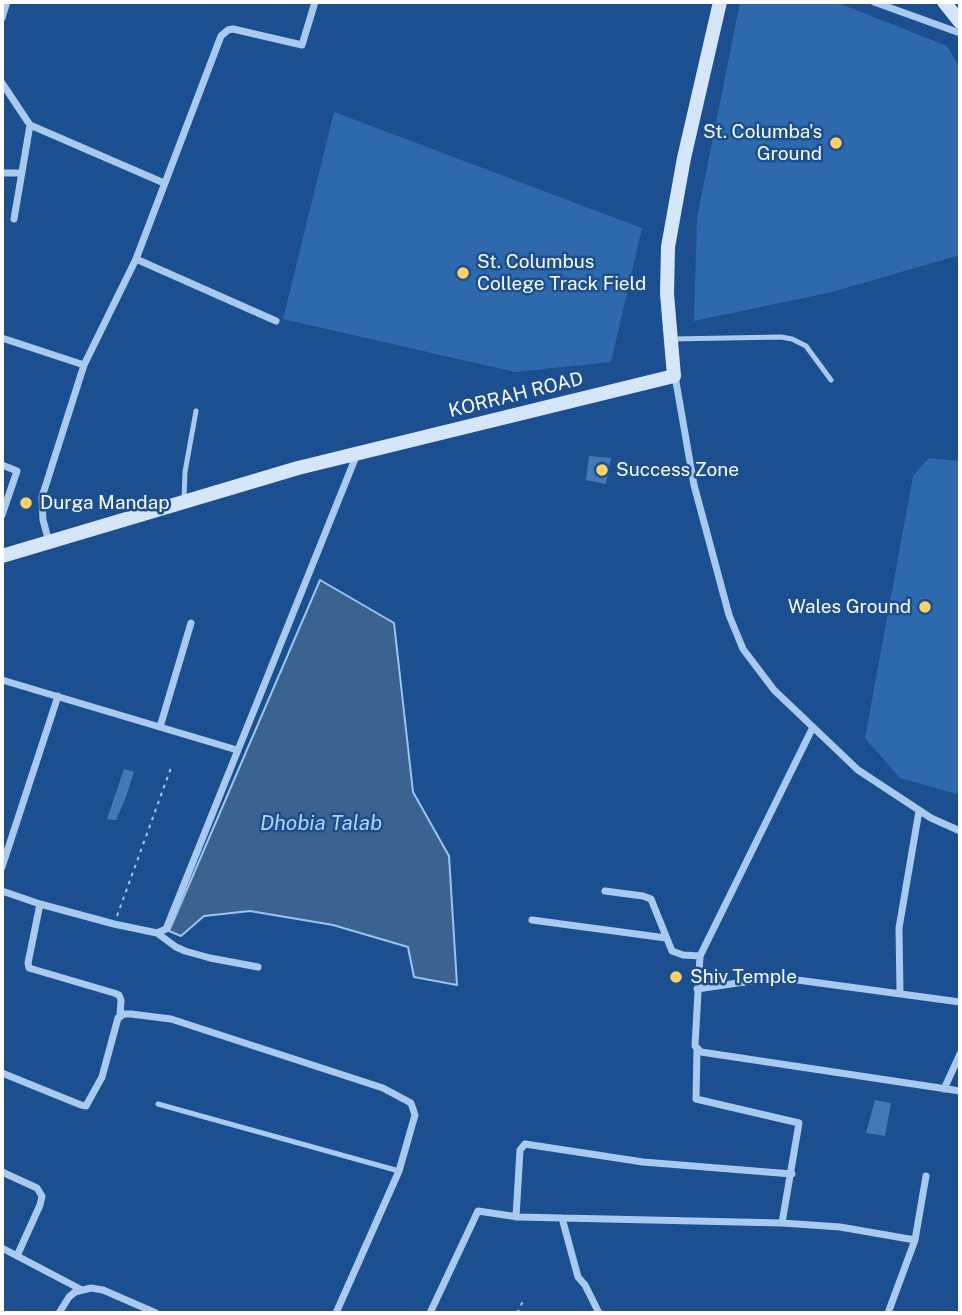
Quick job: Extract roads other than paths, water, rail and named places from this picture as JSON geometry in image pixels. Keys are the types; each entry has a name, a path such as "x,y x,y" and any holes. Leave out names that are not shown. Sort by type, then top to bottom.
{"main road":[{"path":"674,376 667,294 668,247 684,158 720,2"},
{"path":"947,3 960,22"},
{"name":"KORRAH ROAD","path":"2,556 357,454 674,376"}],"street":[{"path":"2,18 7,2"},
{"path":"49,542 43,520 42,497 84,365 136,259 225,32 233,29 302,45 316,2"},
{"path":"874,2 960,33"},
{"path":"2,83 30,125 164,183"},
{"path":"14,219 30,125"},
{"path":"2,173 22,173"},
{"path":"136,259 276,321"},
{"path":"2,338 84,365"},
{"path":"674,376 694,485 729,615 743,649 774,690 858,770 919,811 960,831"},
{"path":"157,933 168,926 357,454"},
{"path":"2,465 17,471 2,515"},
{"path":"160,727 191,623"},
{"path":"2,680 237,750"},
{"path":"2,867 58,696"},
{"path":"782,1223 799,1123 696,1099 697,989 700,956 813,727"},
{"path":"900,993 898,928 919,811"},
{"path":"2,891 40,904 157,933 185,951 258,967"},
{"path":"605,891 643,896 651,900 675,953 700,956"},
{"path":"2,1073 86,1106 102,1077 120,1015 119,995 29,968 40,904"},
{"path":"532,920 666,937"},
{"path":"697,989 775,978 960,1002"},
{"path":"120,1015 171,1019 383,1087 411,1103 415,1115 398,1171 336,1313"},
{"path":"697,1049 707,1053 960,1091"},
{"path":"944,1089 960,1054"},
{"path":"516,1217 520,1150 525,1144 643,1163 792,1174"},
{"path":"2,1172 37,1188 42,1196 18,1256"},
{"path":"888,1313 915,1240 926,1176"},
{"path":"430,1313 478,1211 516,1217 782,1223 840,1227 915,1240"},
{"path":"562,1218 578,1277 599,1313"},
{"path":"2,1248 82,1290"},
{"path":"59,1313 69,1297 91,1288 103,1290 156,1313"}],"lane":[{"path":"670,339 792,339 806,346 831,380"},
{"path":"184,502 185,472 196,411"},
{"path":"158,1104 398,1171"}],"water":[{"name":"Dhobia Talab","path":"320,580 394,623 413,792 449,856 457,985 414,977 408,947 333,925 250,911 204,916 181,936 169,931"}],"place":[{"name":"St. Columba's Ground","path":"836,143"},
{"name":"St. Columbus College Track Field","path":"463,273"},
{"name":"Success Zone","path":"602,470"},
{"name":"Durga Mandap","path":"26,503"},
{"name":"Wales Ground","path":"925,607"},
{"name":"Shiv Temple","path":"676,977"}]}
